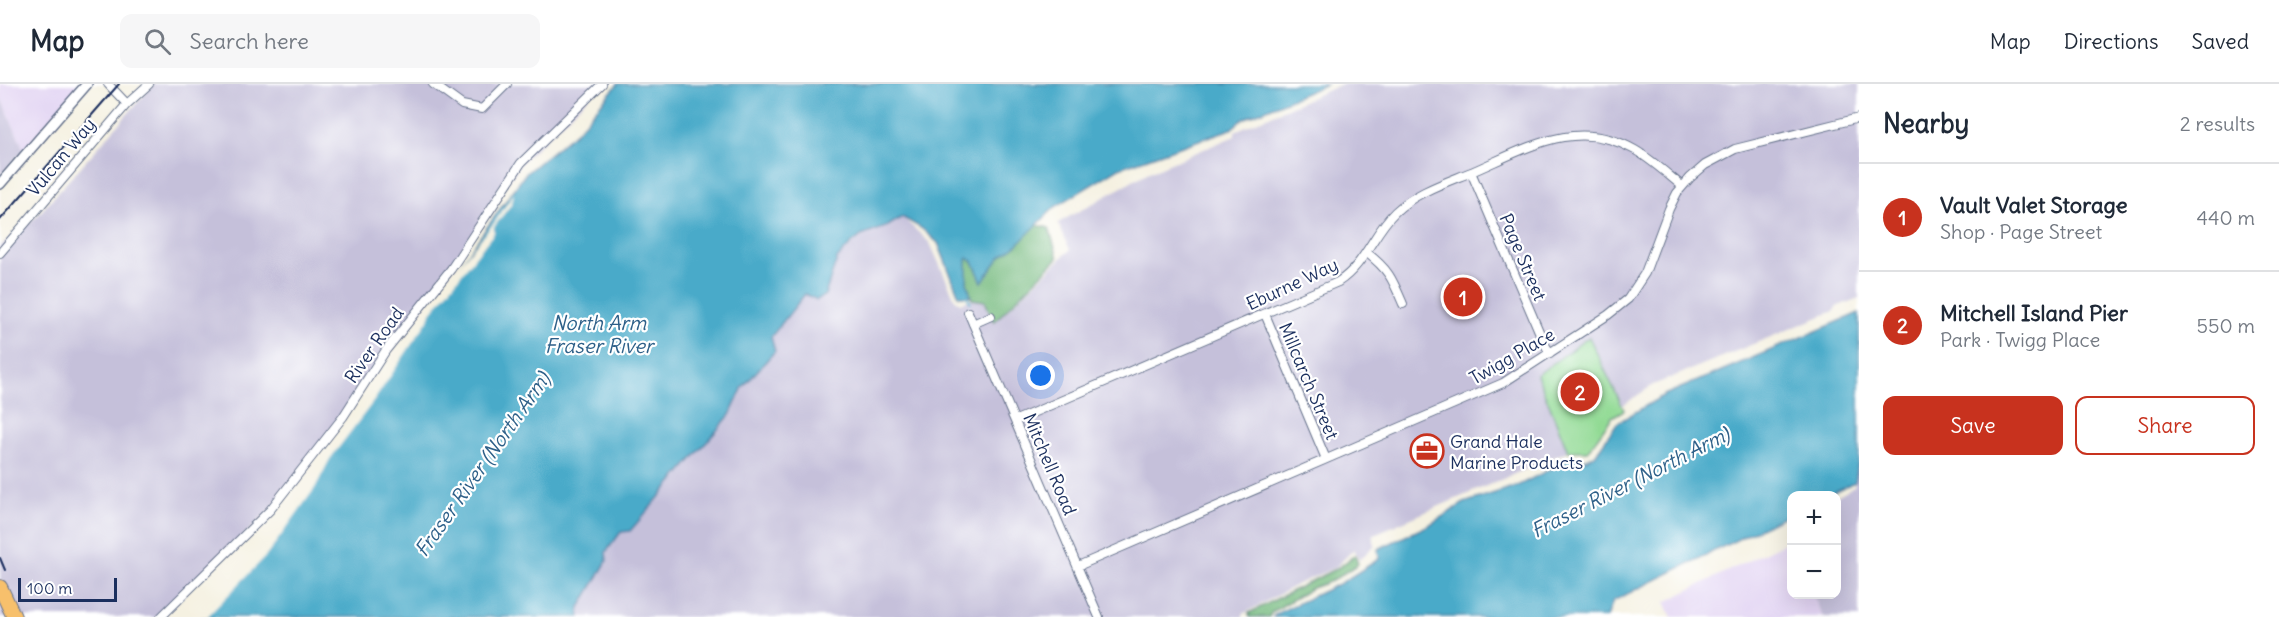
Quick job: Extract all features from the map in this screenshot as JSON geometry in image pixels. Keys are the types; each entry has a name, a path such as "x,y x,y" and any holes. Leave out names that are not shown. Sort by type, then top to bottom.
{"highway":[{"path":"0,587 14,617"},
{"path":"0,610 3,617"}],"street":[{"name":"Vulcan Way","path":"0,184 87,84"},
{"path":"108,84 127,104"},
{"name":"Vulcan Way","path":"0,252 127,104 149,84"},
{"path":"433,84 462,105 482,109 507,84"},
{"name":"River Road","path":"161,617 270,510 343,417 386,350 450,269 521,163 602,84"},
{"name":"Twigg Place","path":"1078,566 1496,387 1608,315 1634,291 1645,273 1669,209 1682,186 1711,160 1735,149 1859,118"},
{"name":"Eburne Way","path":"1016,420 1345,277 1366,252 1386,222 1408,201 1545,140 1570,135 1600,137 1635,149 1682,186"},
{"name":"Page Street","path":"1471,172 1550,353"},
{"path":"1366,252 1384,266 1403,304"},
{"name":"Mitchell Road","path":"968,312 1099,617"},
{"name":"Millcarch Street","path":"1264,314 1326,459"},
{"path":"973,324 991,316"}],"shaded area":[{"path":"0,84 80,84 24,150 0,96"},
{"path":"154,84 602,84 521,163 451,269 270,510 161,617 0,617 0,246 37,216"},
{"path":"1342,84 1859,84 1859,298 1836,307 1834,311 1653,385 1622,406 1537,375 1568,451 1372,535 1375,545 1359,560 1354,549 1336,567 1300,583 1243,614 1243,617 580,617 579,609 607,561 606,552 621,532 730,415 743,387 775,351 771,338 806,293 817,300 825,296 837,259 861,236 888,226 902,217 930,243 955,299 960,303 972,299 985,301 994,322 1070,250 1058,223 1147,173 1235,136 1235,131"},
{"path":"0,96 24,150 0,176"},
{"path":"1859,460 1859,617 1823,617 1815,599 1841,599 1841,494 1854,486"},
{"path":"1787,541 1787,599 1815,599 1823,617 1672,617 1665,602"}],"green space":[{"path":"1036,225 1049,228 1058,258 994,322 985,301 972,299 967,283 966,259 973,261 982,282 1000,257 1018,244"},
{"path":"1589,337 1624,410 1612,417 1588,451 1568,451 1537,375"},
{"path":"1355,555 1358,564 1332,581 1312,588 1272,612 1269,617 1249,617 1249,613 1339,567"}],"water":[{"name":"North Arm Fraser River","path":"618,84 1327,84 1243,119 1231,129 1119,168 1055,207 1018,244 1000,257 982,282 973,261 967,258 967,283 971,296 959,296 938,243 921,228 902,217 888,226 861,236 837,259 825,295 817,300 805,294 771,337 775,351 743,387 730,415 630,531 621,532 606,552 607,561 579,609 580,617 202,617 264,546 376,383 525,174 576,132"},
{"name":"Fraser River (North Arm)","path":"1859,313 1859,455 1855,482 1835,491 1787,491 1787,515 1613,601 1607,617 1273,617 1341,583 1379,559 1378,549 1429,525 1464,503 1519,485 1572,458 1585,460 1595,455 1617,423 1664,395"}],"pier":[{"path":"514,193 512,203 494,227 494,233 431,313 373,402 330,459 315,488 267,555 207,617 199,617 261,544 330,442 443,284 494,223"}],"waterway":[{"path":"966,295 971,303"}],"railway":[{"path":"0,220 119,84"},
{"path":"0,558 5,570"}],"place":[{"name":"Vault Valet Storage","path":"1463,297"},
{"name":"Mitchell Island Pier","path":"1580,392"},
{"name":"Grand Hale Marine Products","path":"1427,451"}]}
